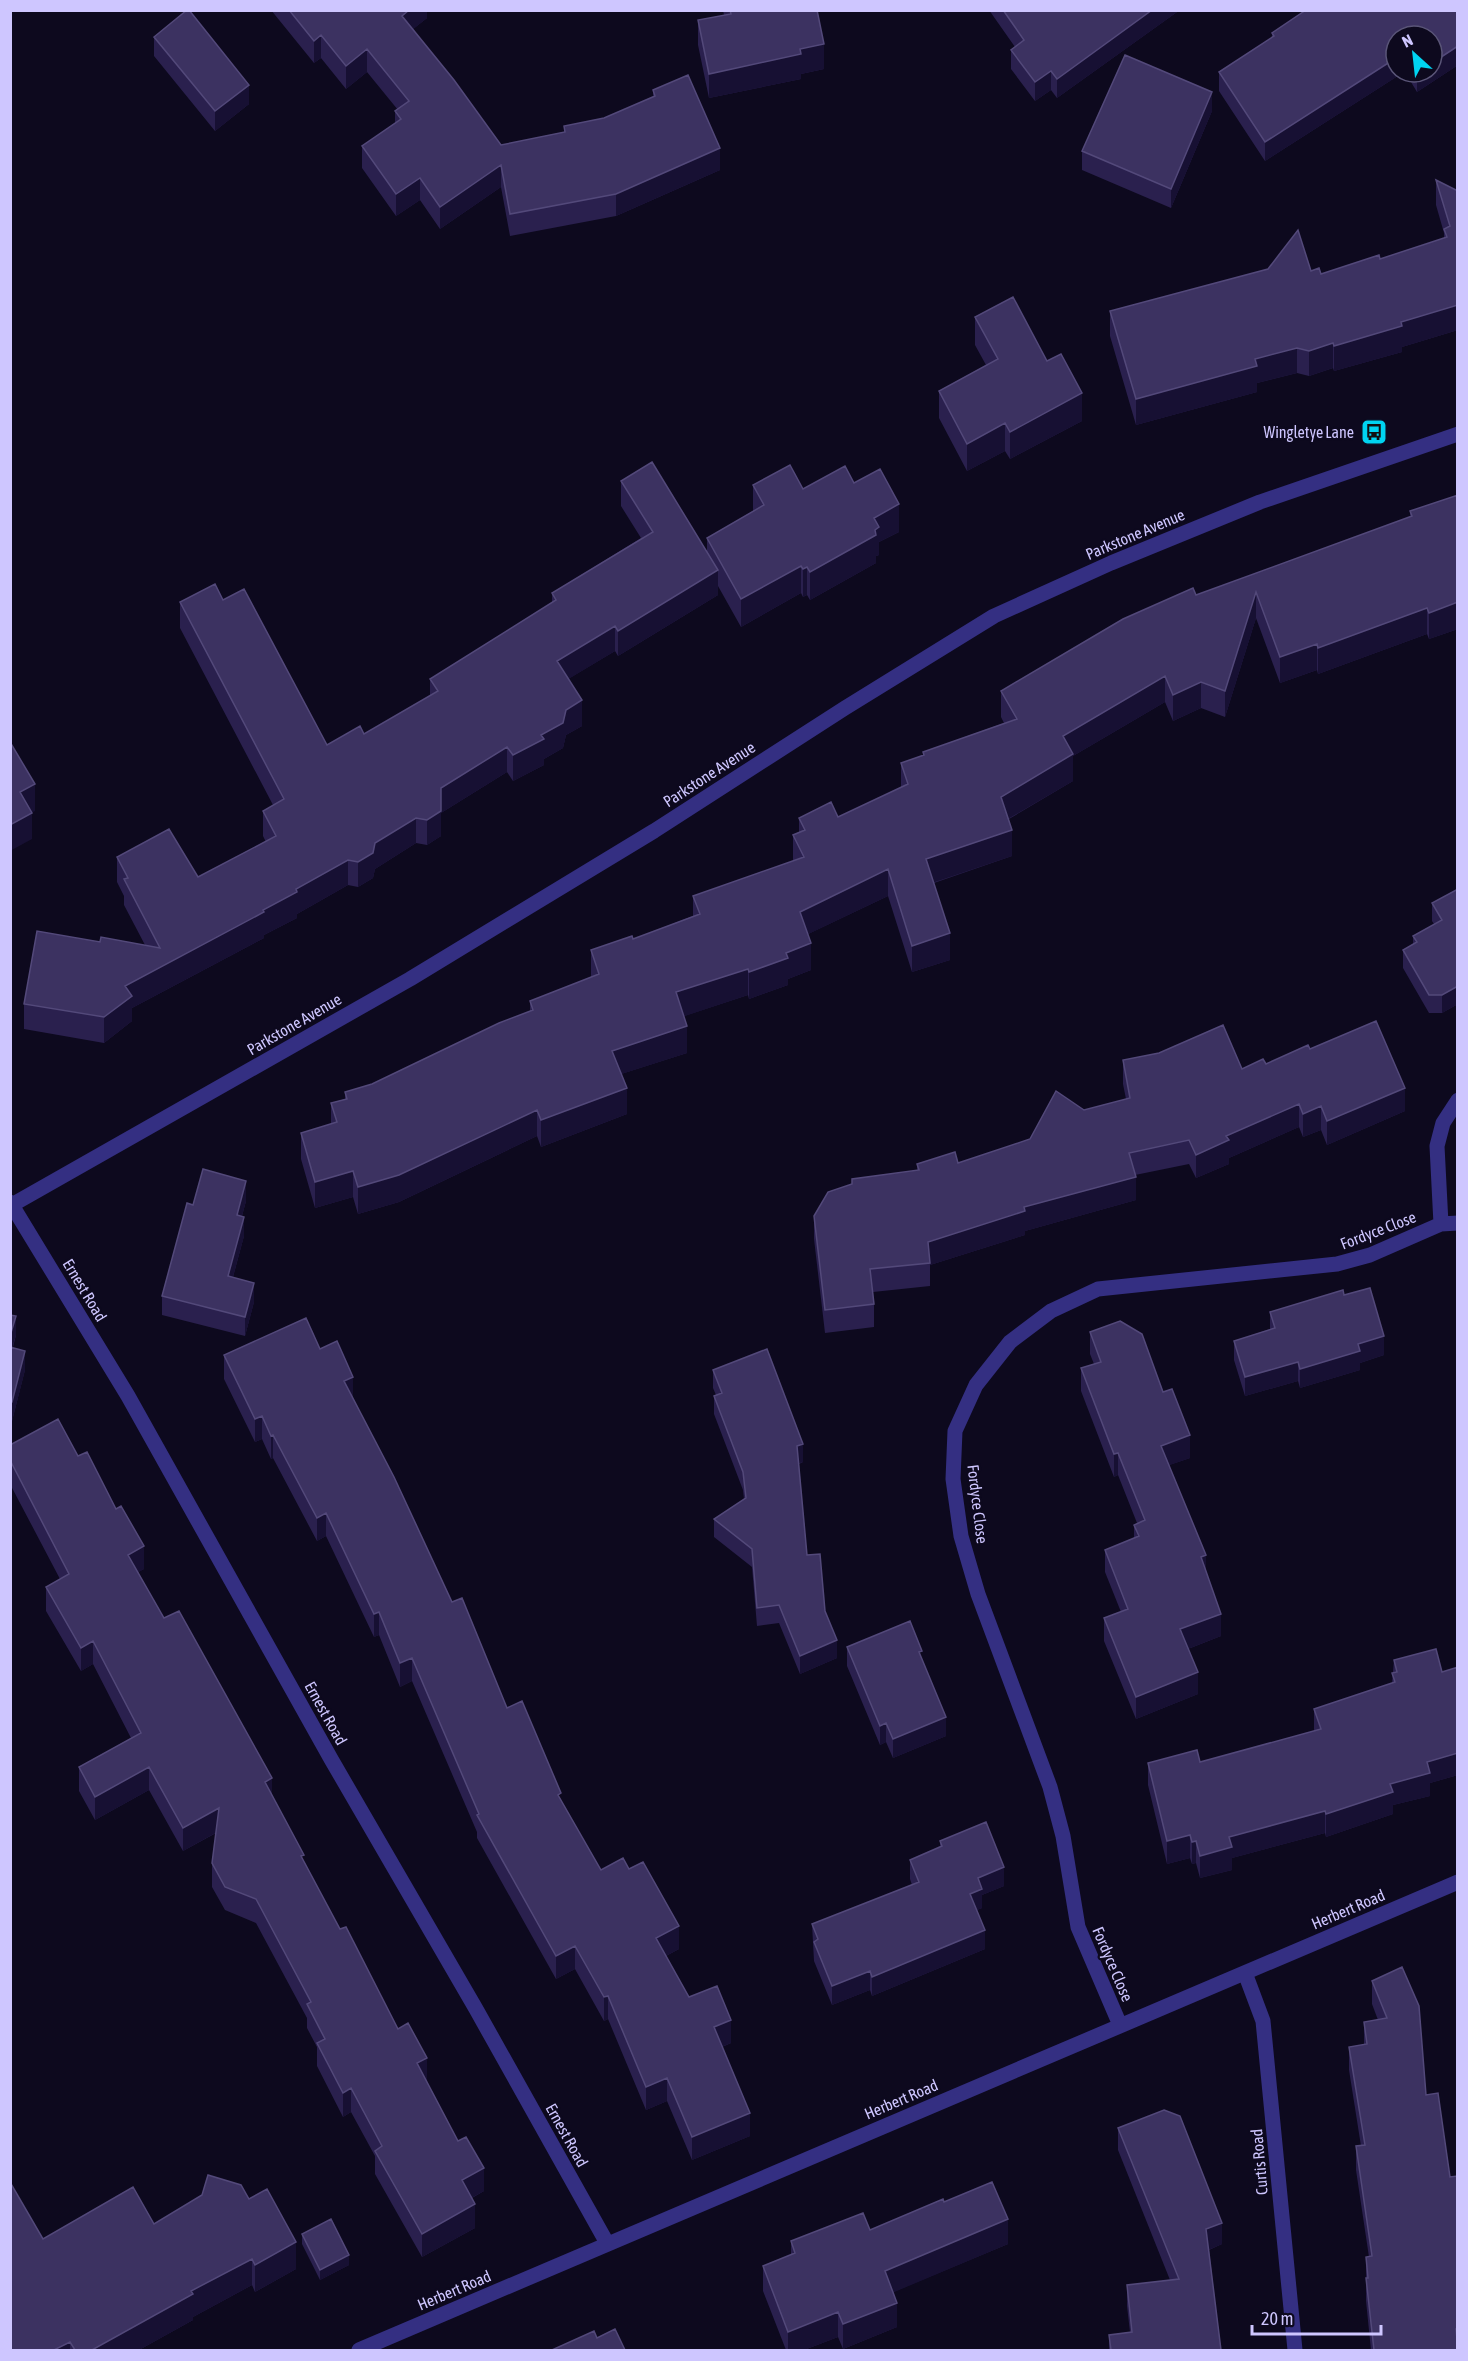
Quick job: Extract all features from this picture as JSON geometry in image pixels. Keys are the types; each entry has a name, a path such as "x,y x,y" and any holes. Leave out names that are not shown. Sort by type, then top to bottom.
{"street":[{"name":"Parkstone Avenue","path":"11,1205 410,979 644,837 994,616 1111,563 1260,502 1458,434"},
{"path":"1441,1224 1437,1146 1443,1123 1458,1100"},
{"name":"Ernest Road","path":"11,1205 128,1396 331,1759 470,1999 607,2243"},
{"name":"Fordyce Close","path":"1120,2025 1078,1927 1063,1836 1050,1787 978,1594 961,1536 953,1479 955,1431 976,1385 1010,1342 1051,1311 1098,1289 1337,1264 1370,1255 1441,1224 1458,1223"},
{"name":"Herbert Road","path":"359,2350 1458,1882"},
{"name":"Curtis Road","path":"1245,1973 1263,2021 1295,2350"}],"building":[{"path":"187,10 249,85 215,111 154,37"},
{"path":"289,10 409,10 402,16 454,80 501,145 565,132 564,126 604,118 655,96 653,90 688,75 720,148 616,194 510,214 501,165 440,207 420,178 396,194 362,146 401,119 395,111 409,101 367,49 346,66 321,35 314,41"},
{"path":"730,10 817,10 824,44 800,49 801,54 709,74 698,20 731,14"},
{"path":"1003,10 1152,10 1057,79 1051,71 1035,82 1011,50 1024,40"},
{"path":"1306,10 1458,10 1458,46 1444,55 1444,24 1384,24 1384,66 1265,142 1219,72 1274,36 1272,33"},
{"path":"1125,55 1212,92 1171,189 1082,151"},
{"path":"1436,180 1458,191 1458,305 1401,322 1402,326 1334,346 1333,343 1309,351 1297,348 1255,359 1257,366 1136,399 1110,311 1268,269 1298,230 1311,271 1319,268 1321,274 1379,255 1380,259 1447,237 1444,229 1450,226"},
{"path":"1013,297 1047,361 1061,354 1082,393 1010,432 1005,423 967,444 939,391 998,359 975,317"},
{"path":"652,462 718,570 618,631 615,626 557,661 582,700 566,710 563,723 541,735 544,739 513,755 507,747 441,788 441,811 427,820 416,818 375,843 373,853 358,862 348,860 296,889 297,892 263,910 264,912 125,986 132,996 104,1017 24,1004 37,931 100,942 101,937 160,948 124,879 128,878 117,857 169,829 198,877 276,836 263,811 284,799 180,602 215,584 223,600 244,589 327,745 360,726 364,734 438,691 430,679 556,600 552,593 653,532 621,481"},
{"path":"790,465 803,489 845,466 854,483 880,469 899,504 874,518 879,527 875,530 876,535 810,572 807,567 803,569 801,566 741,599 707,538 764,505 753,485"},
{"path":"1458,495 1458,602 1429,613 1427,608 1318,648 1317,644 1280,657 1256,592 1225,691 1201,682 1173,695 1165,676 1063,736 1073,754 1001,797 1012,830 926,859 950,933 912,946 888,869 800,912 811,943 786,953 788,958 749,972 748,969 676,992 687,1026 612,1051 627,1088 541,1120 537,1110 399,1175 358,1187 353,1171 315,1182 301,1133 337,1122 331,1103 347,1099 345,1092 372,1084 499,1023 533,1010 530,1001 599,974 591,950 632,936 633,939 700,914 693,896 804,857 793,835 805,830 799,818 831,802 838,817 908,784 901,763 924,755 923,752 1017,719 1001,691 1123,619 1193,588 1196,595 1412,516 1410,511"},
{"path":"10,742 35,784 20,792 32,813 10,825"},
{"path":"1458,889 1458,986 1442,995 1429,995 1403,950 1417,942 1413,936 1442,920 1432,903"},
{"path":"1376,1021 1405,1088 1327,1121 1321,1106 1303,1114 1299,1104 1226,1136 1229,1140 1196,1155 1189,1140 1129,1153 1136,1177 1024,1207 1025,1211 928,1242 930,1263 870,1269 874,1304 825,1310 814,1216 828,1192 852,1184 852,1179 919,1170 917,1164 955,1152 958,1163 1030,1139 1056,1091 1084,1110 1130,1098 1123,1060 1159,1053 1223,1025 1242,1069 1263,1059 1266,1064 1308,1045 1310,1049"},
{"path":"203,1169 246,1181 237,1215 244,1217 228,1276 254,1283 245,1317 162,1296 187,1203 193,1205"},
{"path":"1370,1288 1384,1336 1358,1344 1360,1351 1300,1369 1298,1362 1245,1377 1234,1341 1275,1328 1270,1312 1343,1290 1344,1295"},
{"path":"10,1315 16,1316 10,1336"},
{"path":"306,1318 320,1349 337,1341 353,1377 344,1381 394,1477 452,1602 462,1598 507,1708 522,1701 561,1793 558,1795 601,1870 623,1858 629,1869 643,1862 679,1926 656,1938 689,1997 717,1986 731,2020 714,2027 750,2113 692,2137 667,2078 646,2087 608,1996 604,1997 575,1946 556,1956 477,1815 479,1814 412,1658 400,1663 379,1612 374,1614 326,1513 317,1518 262,1416 255,1419 224,1355"},
{"path":"1120,1321 1142,1334 1163,1392 1172,1389 1190,1435 1161,1446 1206,1555 1201,1557 1221,1614 1180,1629 1198,1672 1136,1697 1104,1618 1128,1609 1105,1550 1139,1536 1134,1525 1145,1520 1118,1453 1114,1454 1081,1368 1101,1362 1090,1332"},
{"path":"10,1347 25,1351 12,1402 10,1402"},
{"path":"767,1349 803,1444 797,1446 807,1555 820,1554 825,1611 837,1640 800,1656 779,1605 757,1608 752,1549 714,1519 746,1498 743,1472 714,1396 722,1393 713,1370"},
{"path":"58,1419 78,1456 87,1452 116,1509 121,1506 144,1546 128,1555 164,1618 179,1611 272,1778 265,1782 340,1929 346,1927 398,2029 408,2023 427,2058 417,2063 458,2141 466,2137 484,2168 462,2180 475,2204 422,2234 375,2151 382,2146 351,2088 343,2093 317,2043 325,2039 307,2004 311,2002 256,1899 225,1887 212,1863 219,1808 183,1828 149,1767 95,1797 79,1767 141,1733 93,1641 81,1648 46,1587 69,1574 10,1460 10,1445"},
{"path":"910,1621 922,1651 919,1652 946,1717 893,1739 886,1723 880,1726 847,1647"},
{"path":"1436,1649 1442,1672 1458,1667 1458,1753 1427,1762 1430,1773 1390,1784 1393,1792 1326,1814 1325,1811 1229,1837 1232,1847 1200,1856 1196,1841 1192,1842 1190,1835 1167,1841 1148,1763 1197,1750 1200,1762 1321,1729 1314,1709 1395,1682 1392,1673 1397,1672 1394,1660"},
{"path":"986,1822 1004,1867 978,1878 982,1889 970,1894 985,1930 872,1977 870,1971 832,1986 814,1942 818,1939 812,1924 919,1882 910,1860 942,1846 940,1841"},
{"path":"1402,1967 1419,2006 1426,2095 1438,2093 1450,2177 1457,2176 1458,2329 1456,2329 1458,2350 1374,2350 1366,2278 1368,2278 1366,2257 1372,2256 1356,2146 1365,2145 1349,2047 1367,2044 1364,2022 1387,2018 1372,1981"},
{"path":"1164,2110 1180,2116 1222,2223 1206,2229 1221,2350 1111,2350 1109,2335 1132,2332 1127,2285 1179,2279 1118,2128"},
{"path":"208,2175 241,2185 249,2199 267,2189 296,2242 255,2265 252,2259 191,2291 193,2294 92,2350 75,2350 70,2342 54,2350 10,2350 10,2182 43,2239 133,2187 154,2224 202,2195"},
{"path":"992,2182 1008,2219 885,2271 897,2303 843,2324 838,2312 788,2332 763,2266 795,2253 791,2241 863,2213 870,2230 943,2199 944,2202"},
{"path":"331,2219 349,2255 320,2270 302,2234"},
{"path":"615,2329 625,2350 552,2350 594,2331 597,2338"}],"place":[{"name":"Wingletye Lane","path":"1374,432"}]}
